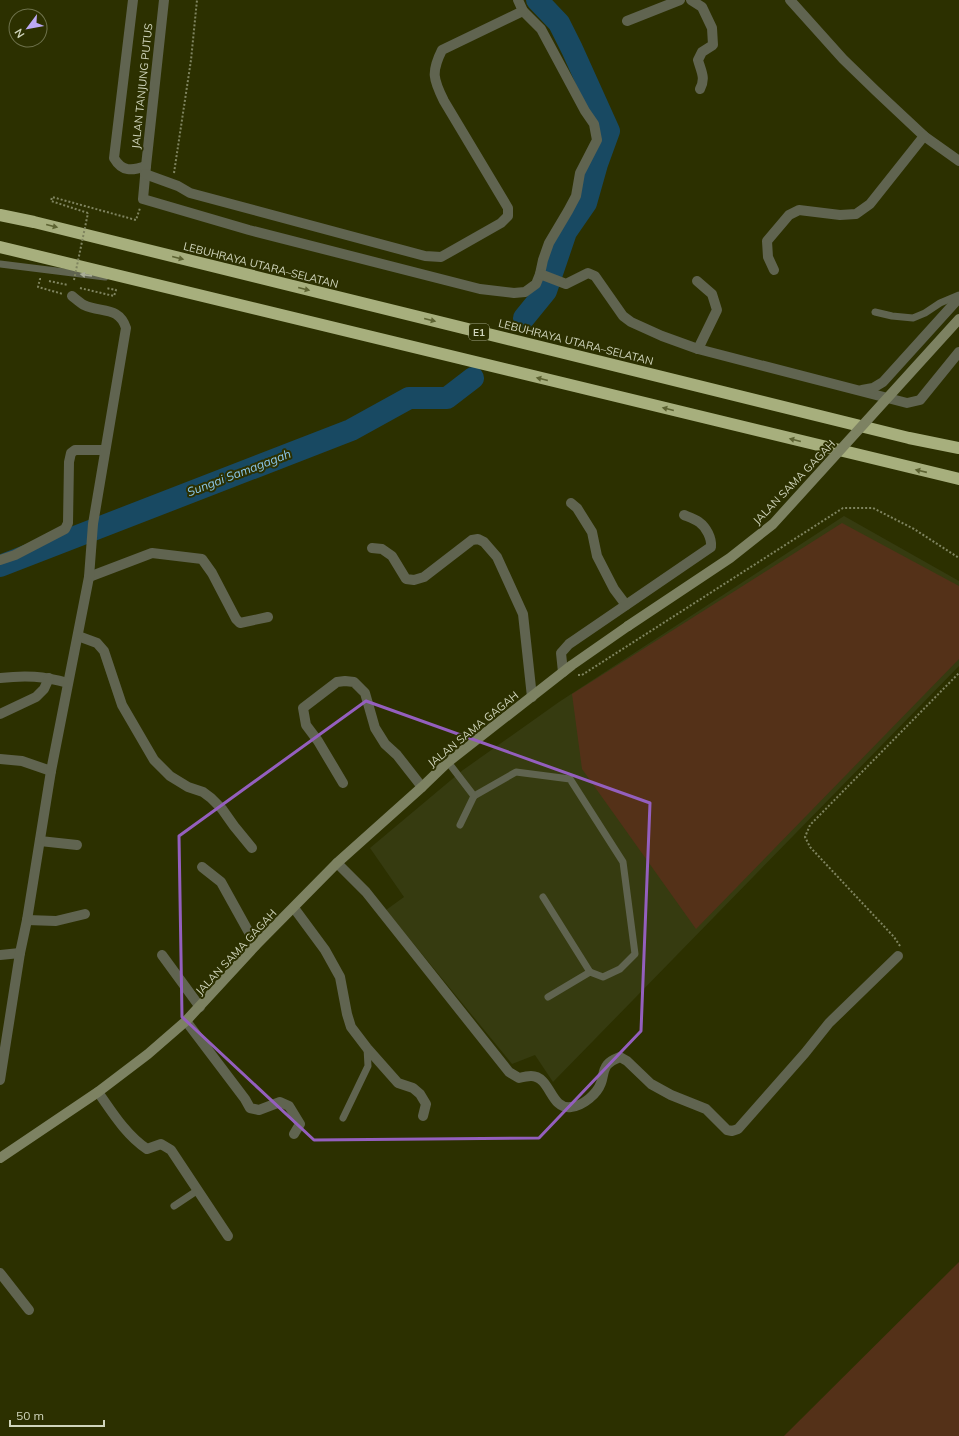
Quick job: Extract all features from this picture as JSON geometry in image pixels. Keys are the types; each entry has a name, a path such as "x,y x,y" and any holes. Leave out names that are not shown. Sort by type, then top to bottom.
{"highway":[{"path":"0,210 34,222"},
{"name":"LEBUHRAYA UTARA–SELATAN","path":"0,215 34,222 901,436 959,448"},
{"path":"0,246 959,480"}],"street":[{"path":"133,0 114,158 118,164 127,170 145,170 190,193 425,256 442,258 501,224 508,216 508,208 444,101 435,82 436,63 442,50 523,11"},
{"name":"JALAN TANJUNG PUTUS","path":"164,0 143,199 250,230 480,289 514,293 525,292 536,284 542,275"},
{"path":"518,0 523,11 541,29 585,111 594,124 597,140 580,173 576,196 549,243 542,260 542,275 566,284 588,273 595,276 623,316 631,322 662,336 698,349 907,403 920,400 959,352"},
{"path":"627,21 680,0"},
{"path":"691,0 702,7 712,28 713,45 702,52 698,60 703,75 703,82 700,89"},
{"path":"790,0 843,59 924,136 959,162"},
{"path":"774,270 768,257 767,241 789,215 799,210 840,215 856,214 870,204 924,136"},
{"path":"696,282 712,294 717,310 698,349"},
{"path":"0,1080 51,771 89,577 93,524 126,328 124,320 116,314 84,306 72,296"},
{"path":"860,390 873,388 883,382 959,296"},
{"name":"JALAN SAMA GAGAH","path":"0,1158 98,1092 148,1054 186,1021 256,945 338,862 448,762 563,672 628,626 730,558 773,524 959,319"},
{"path":"0,560 15,555 65,529 68,523 69,462 71,453 75,450 105,450"},
{"path":"571,504 577,508 592,532 597,556 614,589 626,605"},
{"path":"563,672 561,653 569,644 711,547 712,542 709,535 698,521 684,515"},
{"path":"372,548 382,549 392,556 406,579 414,580 424,577 472,540 478,539 484,542 497,557 523,614 532,697"},
{"path":"89,577 152,553 202,559 212,573 236,619 240,623 268,617"},
{"path":"78,636 97,643 104,651 122,705 154,760 170,776 188,787 203,792 212,798 252,848"},
{"path":"0,678 20,675 49,678 68,683"},
{"path":"0,714 36,697 44,689 49,678"},
{"path":"343,783 318,741 306,725 303,708 336,682 345,681 354,682 365,693 375,728 385,744 397,755 422,787"},
{"path":"0,759 22,761 51,771"},
{"path":"40,841 77,845"},
{"path":"338,862 376,904 509,1072 519,1078 532,1076 537,1077 544,1082 556,1101 562,1106 570,1108 590,1098 600,1084 606,1065 614,1059 620,1057 627,1061 651,1084 671,1095 706,1109 727,1130 732,1131 738,1129 805,1053 829,1023 898,956"},
{"path":"202,867 221,882 256,945"},
{"path":"294,908 325,950 340,977 351,1027 367,1048 398,1083 413,1088 420,1094 426,1104 423,1116"},
{"path":"27,920 56,921 84,914"},
{"path":"0,955 20,953"},
{"path":"162,954 200,1007"},
{"path":"186,1021 245,1098 250,1108 259,1110 280,1102 289,1106 300,1124 294,1134"},
{"path":"98,1092 113,1114 135,1141 147,1149 161,1144 171,1150 228,1236"},
{"path":"0,1273 29,1310"}],"lane":[{"path":"0,264 97,277 125,277"},
{"path":"875,312 892,316 913,318 925,314 940,303 959,296"},
{"path":"448,762 474,796"},
{"path":"460,825 474,796 516,772 570,779 623,862 635,954 620,969 603,977 590,972 543,897"},
{"path":"548,997 590,972"},
{"path":"343,1118 368,1066 367,1048"},
{"path":"174,1206 198,1190"}],"path":[{"path":"172,184 176,166 191,60 197,0"},
{"path":"74,280 88,213 51,201 52,197 136,220"},
{"path":"40,279 38,287 72,296"},
{"path":"114,296 116,290"},
{"path":"563,672 582,675 843,508 873,508 914,529 959,558"},
{"path":"898,956 900,946 894,937 810,847 805,837 810,825 959,674"}],"highlighted area":[{"path":"366,701 650,803 641,1031 539,1138 314,1140 182,1017 179,836"}],"shaded area":[{"path":"844,516 959,581 959,666 553,1082 535,1055 512,1064 386,910 404,897 370,848 463,770 559,702"},
{"path":"842,523 959,586 959,659 696,929 582,769 572,694"},
{"path":"959,1262 959,1436 784,1436"}],"waterway":[{"name":"Sungai Samagagah","path":"524,318 546,291 566,232 586,203 597,164 609,131 559,23 537,0"},
{"name":"Sungai Samagagah","path":"0,566 351,430 409,398 447,398 473,378"}]}
